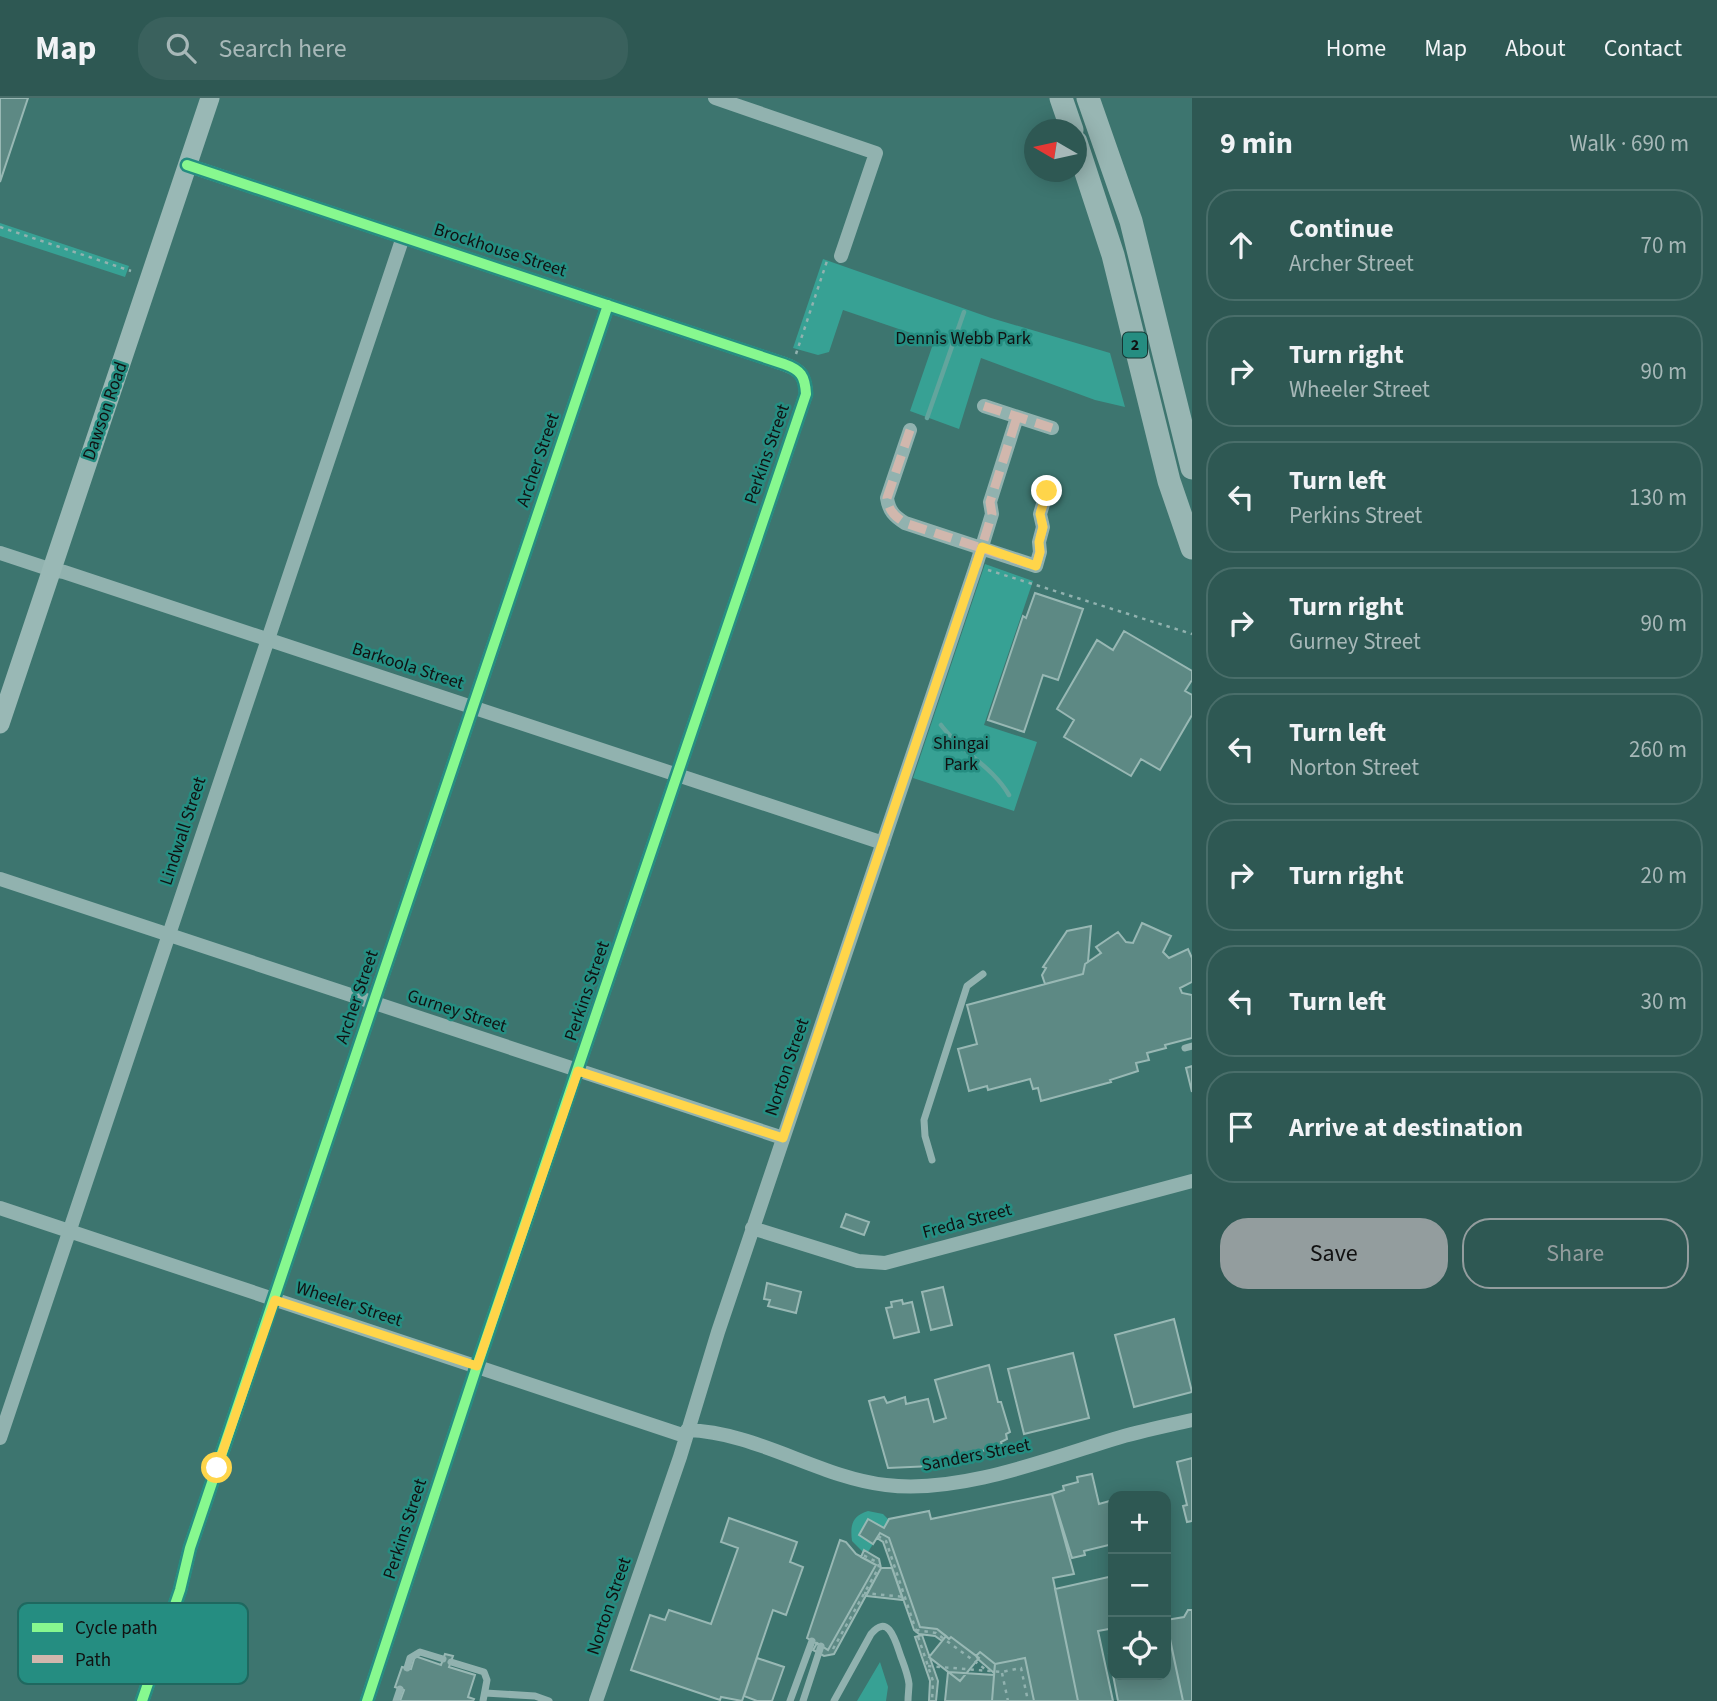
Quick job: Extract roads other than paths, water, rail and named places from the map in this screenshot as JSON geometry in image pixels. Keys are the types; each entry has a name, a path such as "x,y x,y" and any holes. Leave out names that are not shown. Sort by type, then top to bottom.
{"highway":[{"path":"1061,98 1068,119"},
{"name":"2","path":"1088,98 1131,222 1192,468"},
{"name":"2","path":"1087,176 1113,255 1169,481 1192,548"}],"main road":[{"name":"Dawson Road","path":"0,724 210,98"}],"street":[{"path":"715,98 876,153 841,256"},
{"name":"Brockhouse Street","path":"187,165 608,304 801,372"},
{"name":"Lindwall Street","path":"0,1438 403,237"},
{"name":"Archer Street","path":"176,1603 190,1548 608,304"},
{"name":"Perkins Street","path":"368,1701 477,1366 806,394 806,382 801,372"},
{"path":"984,405 1052,428"},
{"name":"Norton Street","path":"596,1701 752,1228 976,566 992,514 990,502 1017,416"},
{"path":"909,430 887,498 889,509 905,523 1036,566 1043,527 1040,514 1047,491"},
{"name":"Barkoola Street","path":"0,553 883,843"},
{"name":"Gurney Street","path":"0,879 783,1138"},
{"name":"Freda Street","path":"752,1228 858,1261 885,1263 1192,1181"},
{"name":"Wheeler Street","path":"0,1208 686,1433"},
{"name":"Sanders Street","path":"686,1433 716,1431 858,1479 888,1486 916,1486 944,1485 998,1473 1063,1456 1116,1438 1192,1420"}],"lane":[{"path":"932,1160 925,1136 924,1119 967,986 983,974"},
{"path":"834,1701 871,1634 880,1627 889,1628 895,1639 909,1680 908,1701"},
{"path":"790,1701 812,1641"},
{"path":"803,1701 821,1646"},
{"path":"407,1668 410,1658 420,1652 484,1672 487,1680 484,1697 535,1696 549,1701"},
{"path":"396,1701 400,1689"}],"waterway":[{"path":"927,418 964,312"},
{"path":"941,725 994,776 1009,795"}],"park label":[{"name":"Dennis Webb Park","path":"963,338"},
{"name":"Shingai Park","path":"961,753"}]}
